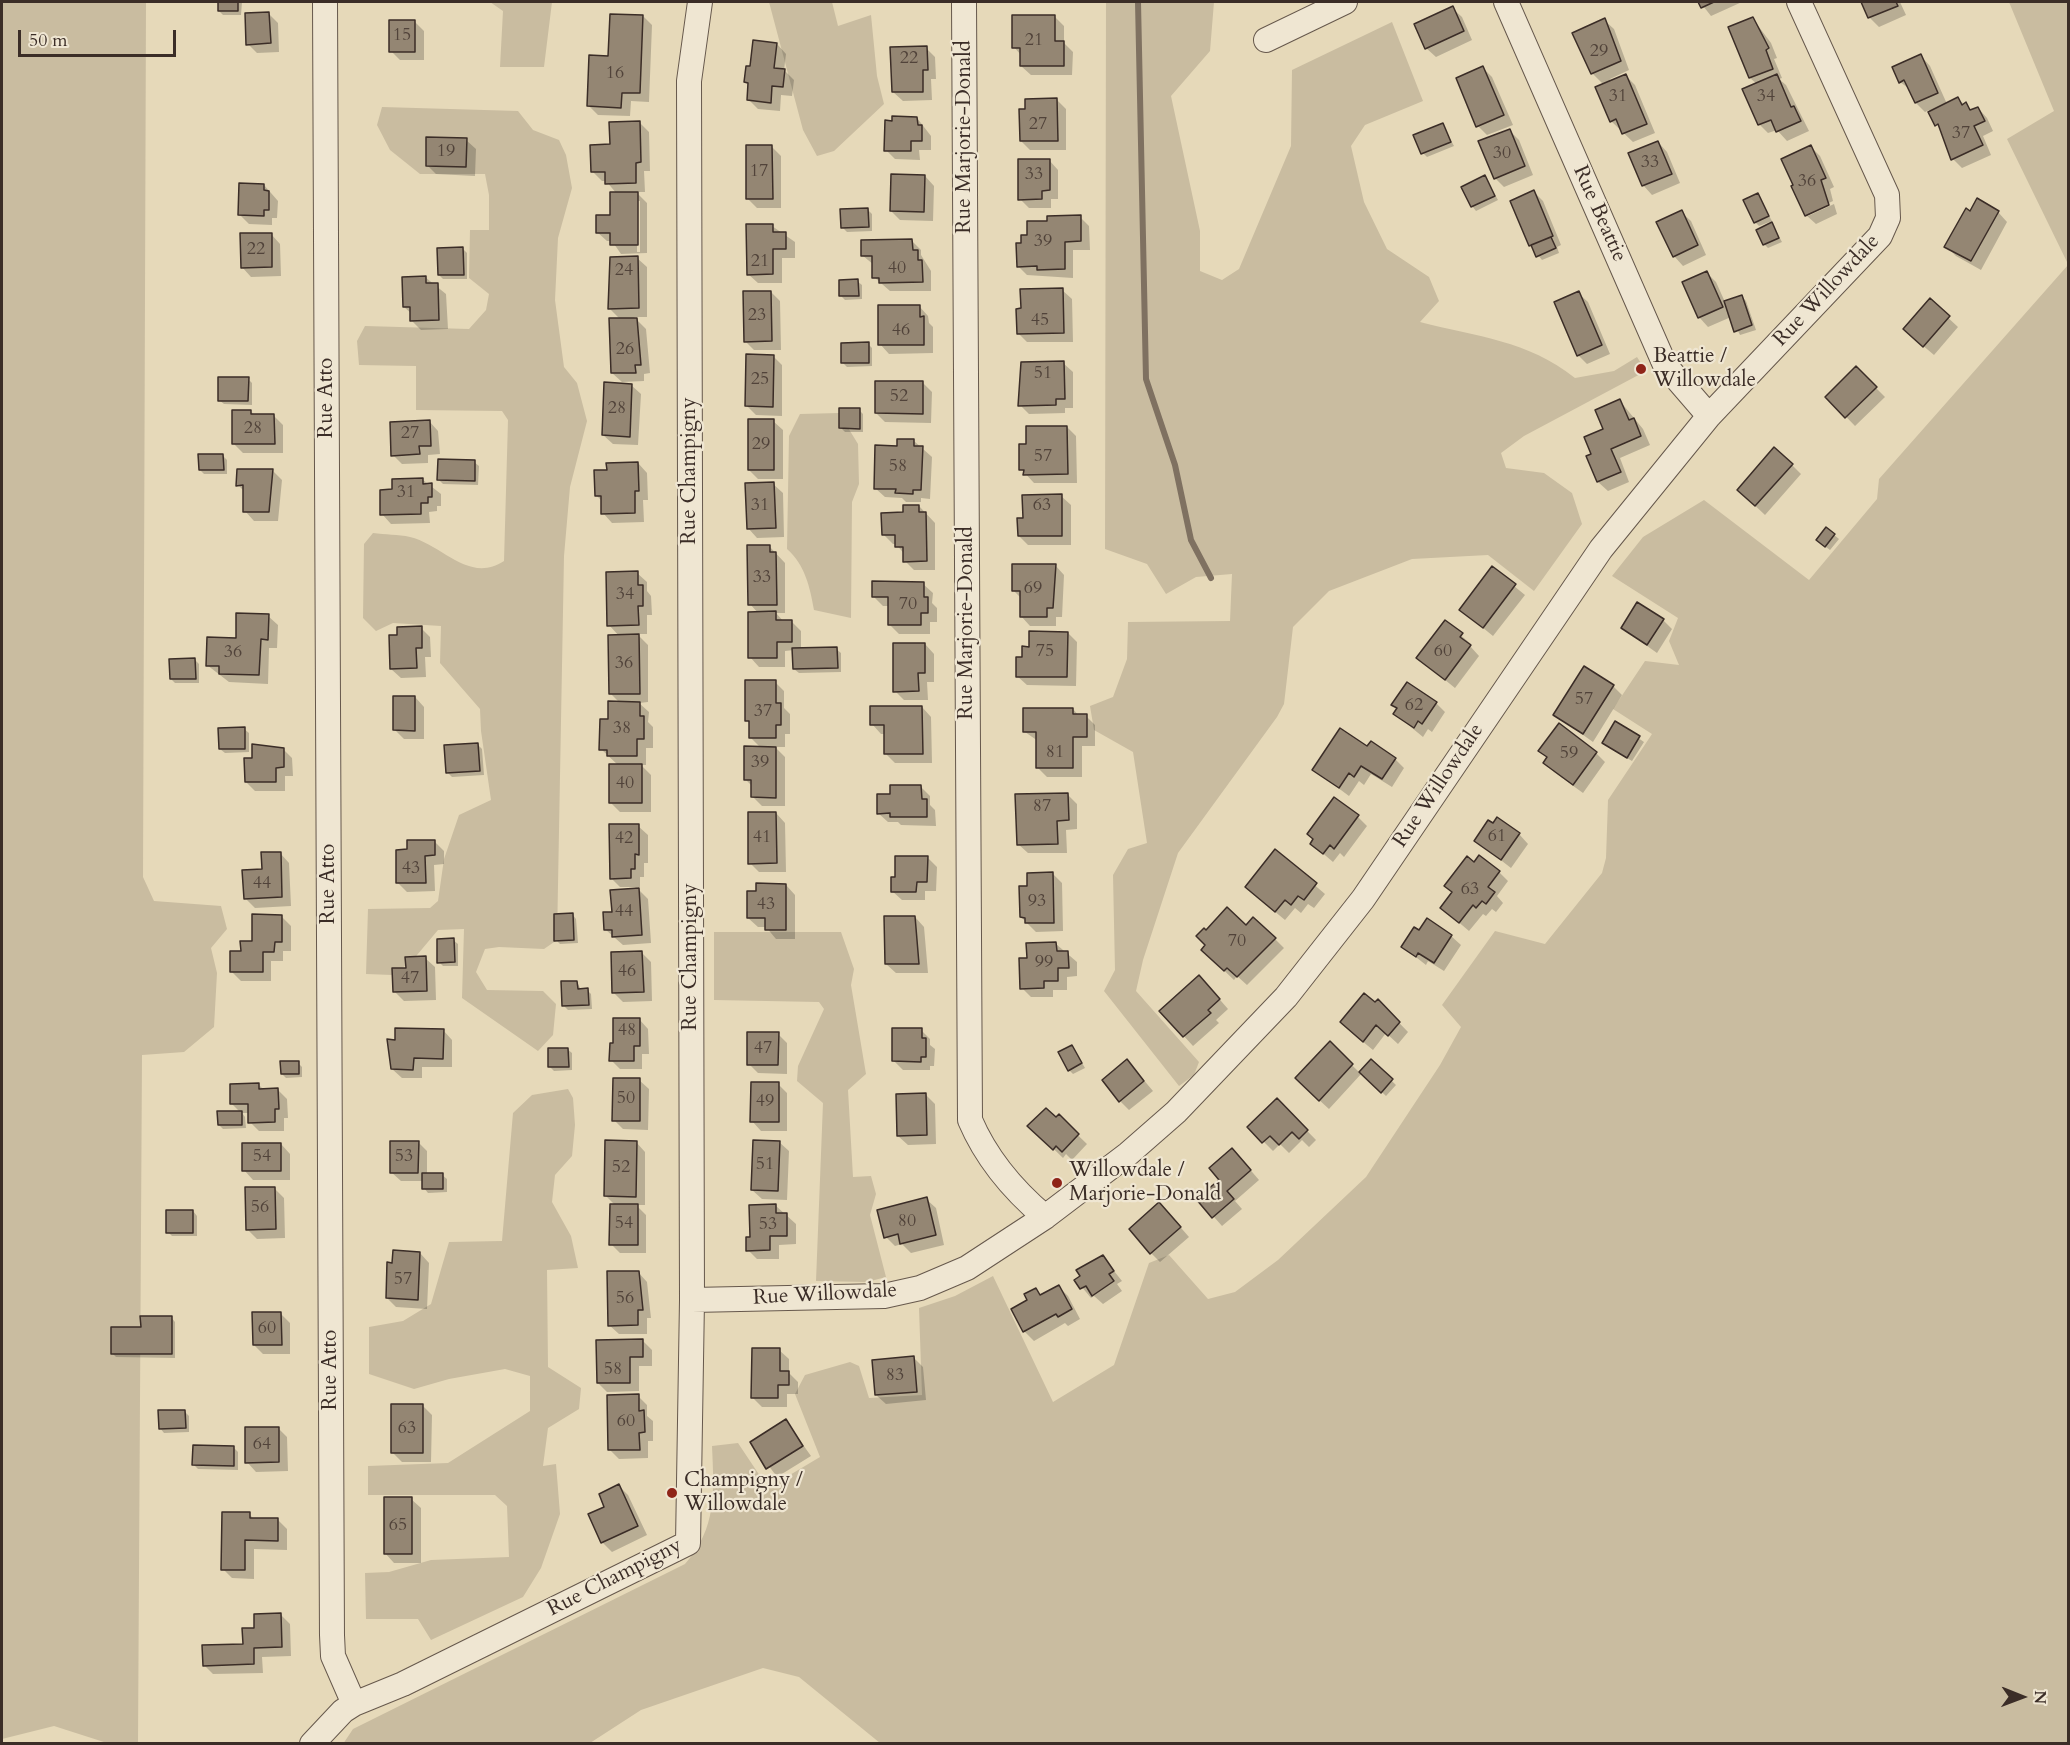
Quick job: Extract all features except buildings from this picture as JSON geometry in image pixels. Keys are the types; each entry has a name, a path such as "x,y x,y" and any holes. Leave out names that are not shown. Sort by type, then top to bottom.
{"street":[{"name":"Rue Atto","path":"325,2 332,1635 333,1656 354,1704"},
{"name":"Rue Champigny","path":"354,1704 403,1684 688,1543 692,1300 689,81 700,2"},
{"name":"Rue Marjorie-Donald","path":"964,2 970,1120 1006,1181 1045,1217"},
{"path":"1266,40 1345,2"},
{"name":"Rue Beattie","path":"1506,2 1665,365 1709,416"},
{"name":"Rue Willowdale","path":"692,1300 884,1296 920,1288 967,1268 1045,1217 1128,1154 1176,1112 1287,997 1380,875 1453,764 1601,549 1709,416 1880,236 1888,218 1887,195 1799,2"},
{"path":"312,1743 343,1711 354,1704"}],"shaded area":[{"path":"2,2 146,2 143,877 154,901 221,906 227,929 211,948 217,973 214,1027 184,1052 142,1055 138,1743 107,1743 54,1726 2,1739"},
{"path":"490,2 552,2 544,67 500,67 503,11"},
{"path":"769,2 832,2 838,26 871,15 877,76 884,104 834,151 817,156 803,130"},
{"path":"1106,2 1214,2 1210,51 1171,96 1200,231 1200,271 1222,280 1239,269 1291,146 1292,70 1392,22 1423,101 1365,125 1351,146 1364,202 1387,249 1429,277 1439,301 1420,322 1501,341 1539,355 1575,378 1614,371 1637,357 1646,371 1524,436 1501,453 1506,468 1544,473 1572,493 1582,524 1534,591 1488,555 1412,559 1329,591 1293,627 1284,704 1277,717 1178,853 1143,960 1136,991 1199,1062 1194,1075 1179,1086 1104,991 1115,970 1113,875 1128,849 1147,843 1133,752 1094,730 1090,706 1113,697 1127,659 1128,622 1230,621 1232,574 1196,577 1166,594 1147,564 1105,549"},
{"path":"2009,2 2068,2 2068,264 2007,139 2054,111"},
{"path":"382,107 518,111 533,130 559,140 566,155 572,188 558,238 555,300 564,367 577,383 587,421 570,487 564,556 557,940 544,949 499,947 485,949 476,972 487,990 543,991 556,1004 553,1035 538,1051 462,998 464,929 438,930 412,961 392,975 366,974 368,909 430,908 438,901 444,859 459,815 491,800 480,709 440,663 441,626 393,623 376,631 363,618 364,544 373,533 401,535 422,541 468,566 491,567 504,561 508,420 502,411 416,410 416,366 359,365 357,341 365,326 469,329 486,310 489,294 469,278 470,230 489,230 489,195 485,174 420,174 390,150 377,125"},
{"path":"2068,265 2068,1743 880,1743 799,1677 763,1668 641,1710 590,1743 343,1744 353,1729 685,1564 703,1537 708,1523 713,1494 712,1446 738,1443 768,1488 820,1457 795,1394 805,1375 850,1362 859,1366 869,1398 922,1395 919,1308 955,1296 993,1276 1053,1402 1114,1365 1149,1263 1169,1255 1208,1299 1235,1292 1278,1260 1366,1177 1440,1065 1461,1027 1442,1005 1495,931 1545,944 1602,873 1606,858 1608,800 1652,734 1613,709 1645,661 1679,665 1669,641 1678,618 1612,576 1643,537 1704,500 1809,580 1877,499 1879,479"},
{"path":"839,413 858,444 859,484 852,502 851,618 814,610 802,569 787,549 789,436 800,414"},
{"path":"714,932 841,932 854,969 851,985 866,1074 848,1090 853,1177 871,1176 876,1194 870,1215 886,1277 867,1282 816,1281 823,1103 797,1081 798,1066 824,1009 819,1002 714,1000"},
{"path":"568,1089 573,1098 575,1125 572,1156 555,1175 552,1202 571,1236 578,1268 547,1270 548,1367 581,1388 579,1409 548,1428 543,1466 556,1464 560,1514 541,1568 523,1597 431,1640 418,1619 366,1619 365,1573 389,1572 431,1560 509,1557 507,1506 495,1495 368,1495 368,1466 448,1463 530,1411 530,1376 505,1369 449,1379 414,1389 369,1374 369,1327 403,1321 431,1304 449,1242 502,1241 513,1113 532,1095"}],"waterway":[{"path":"1138,2 1146,379 1175,465 1191,540 1211,578"}],"place":[{"name":"Beattie / Willowdale","path":"1641,369"},
{"name":"Willowdale / Marjorie-Donald","path":"1057,1183"},
{"name":"Champigny / Willowdale","path":"672,1493"}]}
